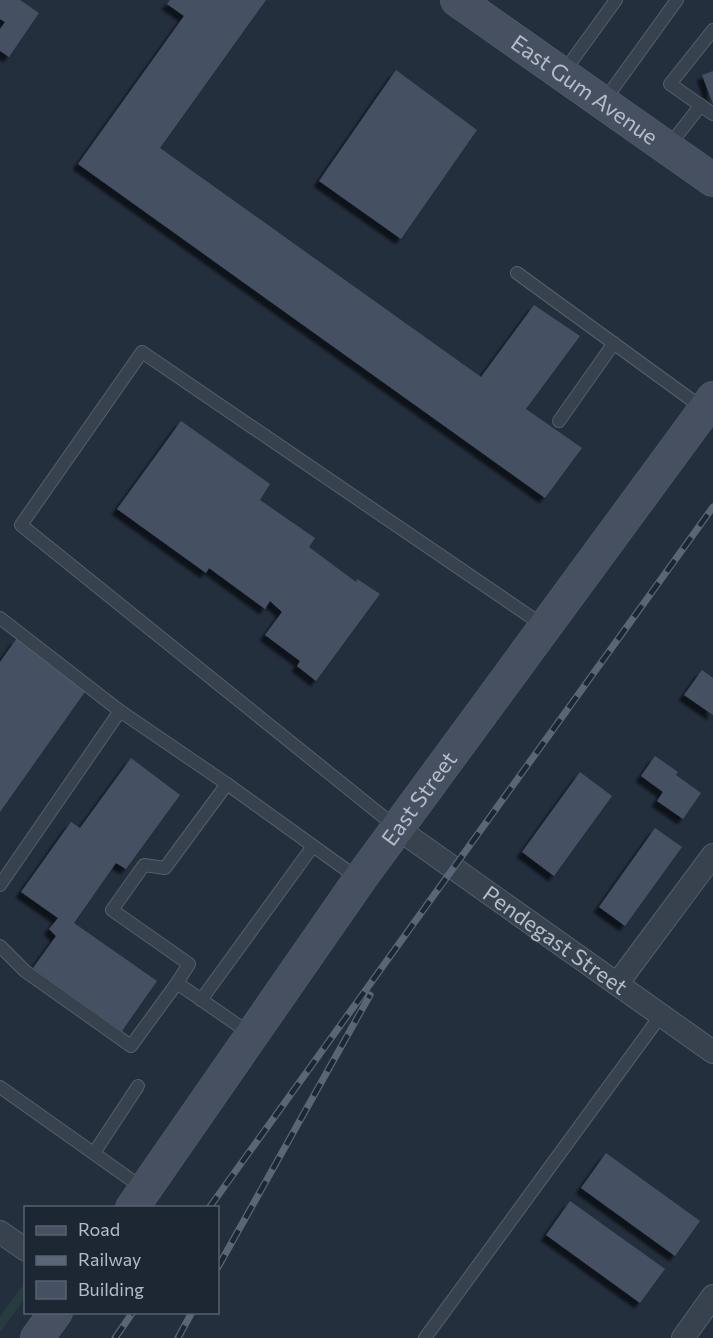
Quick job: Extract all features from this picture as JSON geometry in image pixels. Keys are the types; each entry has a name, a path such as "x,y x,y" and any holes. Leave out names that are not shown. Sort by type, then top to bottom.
{"main road":[{"name":"East Gum Avenue","path":"457,0 713,180"},
{"name":"East Street","path":"139,1198 360,879 709,404"},
{"path":"37,1338 55,1314"}],"street":[{"name":"Pendegast Street","path":"397,828 713,1052"},
{"path":"617,984 713,855"},
{"path":"0,1232 24,1249"},
{"path":"683,1338 713,1296"}],"lane":[{"path":"562,74 616,0"},
{"path":"603,103 677,0"},
{"path":"713,30 670,84 713,114"},
{"path":"668,148 700,105"},
{"path":"517,273 614,343 709,404"},
{"path":"560,421 614,343"},
{"path":"397,828 21,525 142,352 545,627"},
{"path":"0,618 120,711 360,879"},
{"path":"0,885 120,711"},
{"path":"0,946 25,971 131,1046 189,964 112,909 144,865 165,868 227,784"},
{"path":"201,1000 314,846"},
{"path":"177,983 253,1036"},
{"path":"425,1338 661,1015"},
{"path":"94,1154 138,1086"},
{"path":"0,1087 94,1154 139,1198"}],"green space":[{"path":"24,1283 24,1299 0,1332 0,1317"}],"building":[{"path":"0,0 20,0 39,13 9,57 0,51 0,29 5,22 0,19"},
{"path":"170,0 266,0 160,148 481,377 534,305 580,336 526,409 582,448 545,498 78,164 184,16 167,4"},
{"path":"396,70 477,130 401,239 319,181"},
{"path":"713,71 713,104 702,75"},
{"path":"181,421 270,484 260,500 315,538 309,547 356,582 357,579 380,594 316,681 297,666 300,661 265,635 282,612 270,601 265,609 209,568 206,573 117,509"},
{"path":"17,638 87,689 0,812 0,662"},
{"path":"702,670 713,678 713,715 684,695"},
{"path":"655,756 678,772 676,775 701,793 683,819 657,801 663,792 641,776"},
{"path":"131,758 180,795 126,869 116,863 74,923 157,981 122,1031 33,968 56,936 49,929 58,918 21,892 71,822 80,828"},
{"path":"580,772 612,796 554,876 522,852"},
{"path":"655,828 682,847 625,926 599,907"},
{"path":"606,1153 700,1221 675,1256 581,1188"},
{"path":"570,1201 665,1269 640,1303 546,1235"}],"railway":[{"path":"210,1206 713,507"},
{"path":"219,1265 370,995"},
{"path":"115,1338 132,1314"},
{"path":"178,1338 191,1314"}]}
